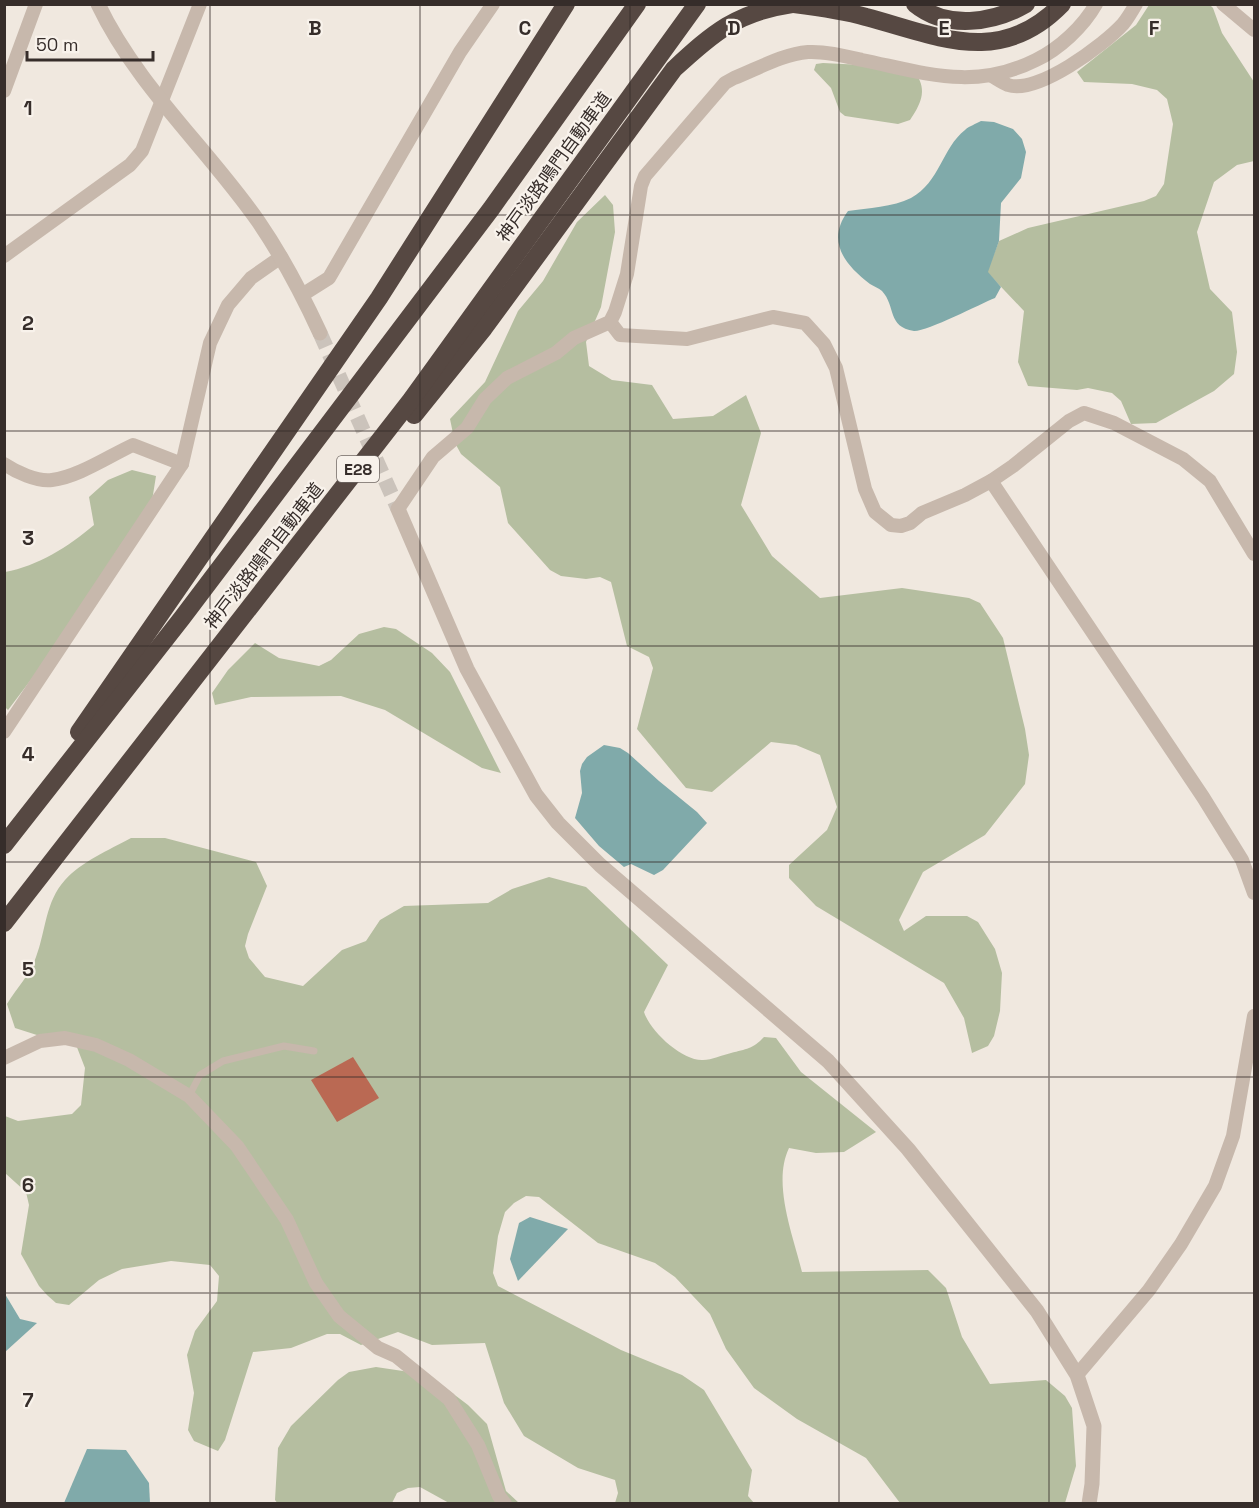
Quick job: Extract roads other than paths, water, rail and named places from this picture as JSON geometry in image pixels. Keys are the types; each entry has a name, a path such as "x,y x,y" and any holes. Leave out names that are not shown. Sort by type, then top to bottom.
{"highway":[{"path":"4,840 379,298 566,4"},
{"name":"神戸淡路鳴門自動車道","path":"4,845 182,618 484,218 637,4"},
{"name":"神戸淡路鳴門自動車道","path":"4,923 411,400 697,4"},
{"path":"244,616 306,549 484,328 674,69 704,41 730,22 754,12 793,4 828,8 868,17 933,38 976,43 994,41 1021,33 1043,22 1062,4"},
{"path":"915,4 947,18 966,21 995,18 1026,4"}],"street":[{"path":"4,91 36,4"},
{"path":"98,4 122,46 162,102 257,221 281,257 320,333"},
{"path":"4,256 130,165 142,151 200,4"},
{"path":"302,295 329,278 460,52 493,4"},
{"path":"1089,1503 1094,1426 1077,1375 1037,1311 915,1158 828,1061 580,847 543,804 467,669 398,509 433,457 466,428 485,399 507,378 556,353 574,338 610,322 627,274 641,186 645,176 725,83 793,55 808,52 837,55 953,78 992,76 1047,55 1080,26 1096,4"},
{"path":"992,76 1010,86 1033,85 1056,75 1123,24 1136,4"},
{"path":"1223,4 1254,30"},
{"path":"4,732 182,464 206,359 221,317 241,287 281,257"},
{"path":"610,322 620,335 687,339 773,317 805,323 824,344 836,368 865,489 875,512 891,525 901,526 910,523 922,513 991,481 1069,421 1084,413 1114,423 1183,459 1210,481 1254,554"},
{"path":"4,464 18,473 50,481 73,474 133,445 182,464"},
{"path":"991,481 1203,797 1242,860 1254,893"},
{"path":"1077,1375 1149,1290 1181,1244 1215,1186 1233,1136 1254,1016"},
{"path":"4,1058 40,1041 65,1038 96,1045 129,1060 189,1096 237,1146 287,1220 316,1283 339,1316 378,1348 396,1356 449,1399 478,1445 499,1496 506,1503"}],"lane":[{"path":"189,1096 200,1075 224,1061 284,1046 314,1051"}],"water":[{"path":"981,121 994,122 1013,129 1022,139 1026,152 1021,178 1001,203 999,241 988,272 1001,287 995,298 941,323 914,331 905,329 896,321 882,291 870,284 846,260 838,242 838,232 848,211 896,203 911,198 921,191 935,174 957,137"},
{"path":"604,745 620,748 628,753 707,823 663,870 654,875 631,864 624,867 599,846 575,818 582,793 580,771 582,764 587,757"},
{"path":"530,1217 568,1229 518,1281 510,1259 519,1223"},
{"path":"5,1294 20,1319 37,1323 5,1352"},
{"path":"87,1449 126,1450 149,1483 150,1503 64,1503"}],"tunnel":[{"path":"320,333 398,509"}]}
